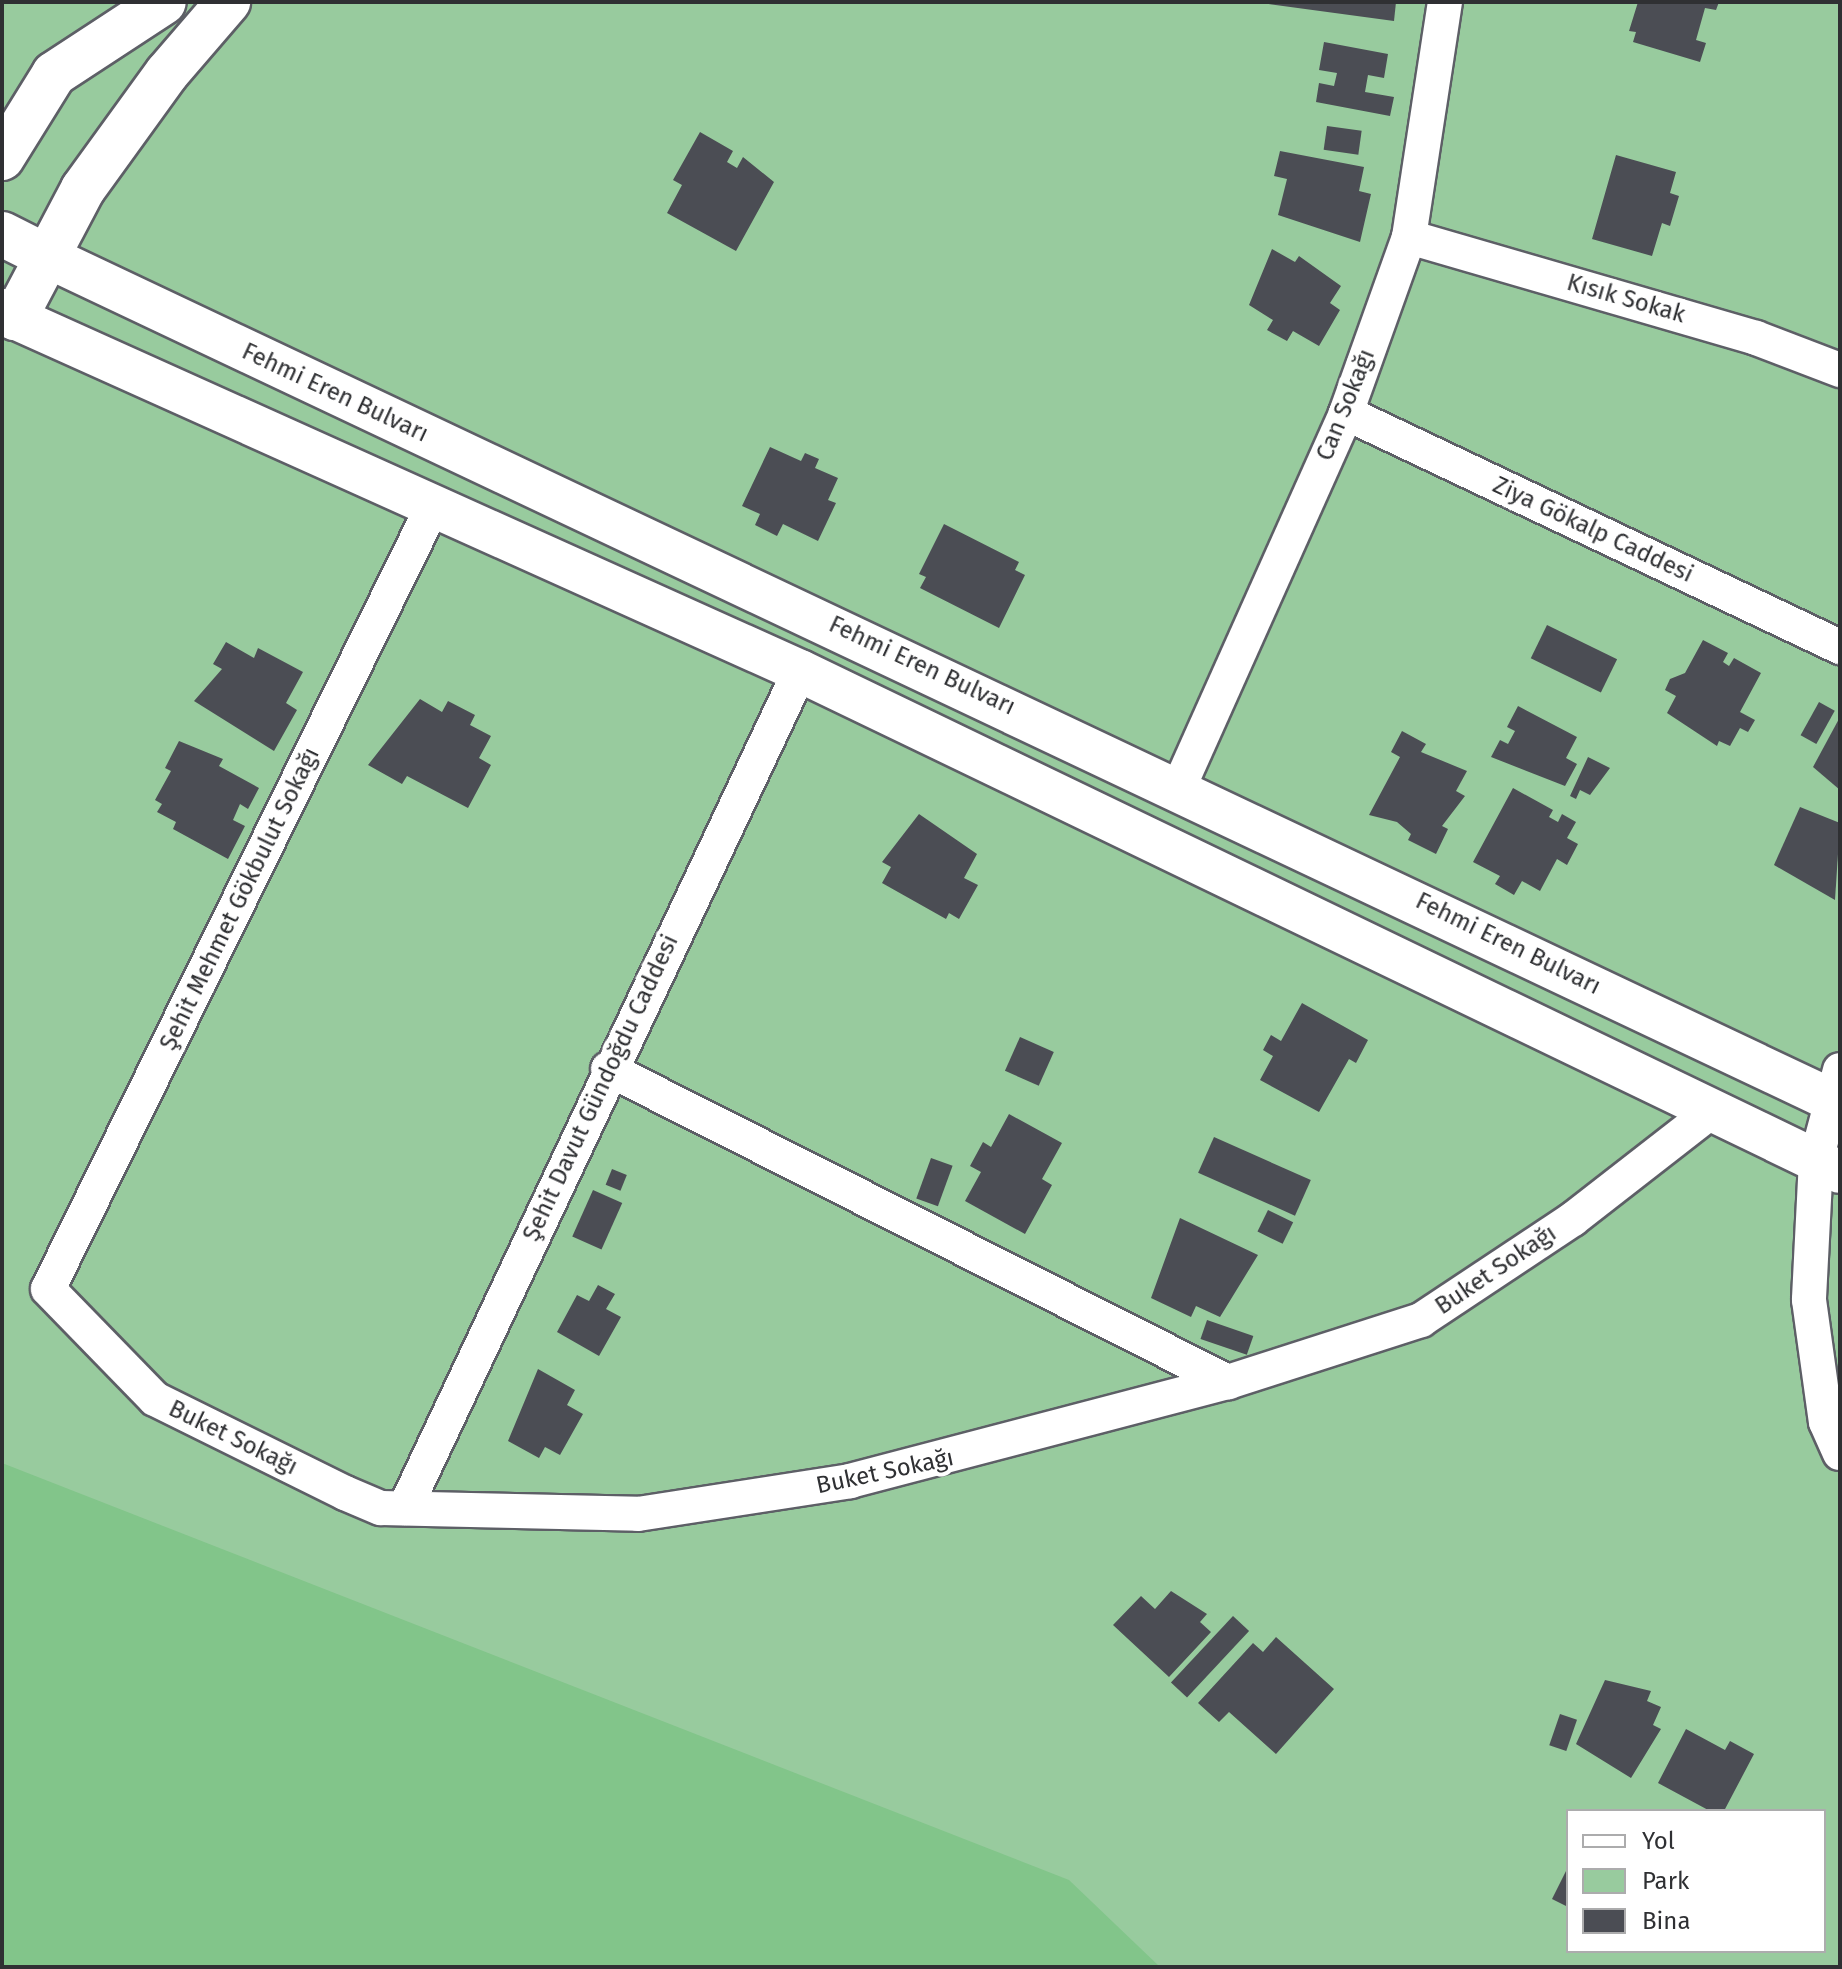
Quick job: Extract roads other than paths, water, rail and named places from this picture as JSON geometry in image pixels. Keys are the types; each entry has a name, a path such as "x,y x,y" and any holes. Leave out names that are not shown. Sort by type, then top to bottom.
{"main road":[{"path":"2,93 54,74 164,2"},
{"path":"8,314 48,257 83,189 120,136 228,2"},
{"path":"2,158 54,74"},
{"name":"Fehmi Eren Bulvarı","path":"2,234 48,257"}],"street":[{"name":"Can Sokağı","path":"1179,787 1346,413 1409,237 1445,2"},
{"name":"Kısık Sokak","path":"1409,237 1742,333 1840,370"},
{"name":"Fehmi Eren Bulvarı","path":"48,257 1836,1091"},
{"path":"8,314 432,508 800,671 1709,1113 1828,1166"},
{"name":"Ziya Gökalp Caddesi","path":"1346,413 1840,647"},
{"name":"Şehit Mehmet Gökbulut Sokağı","path":"48,1289 432,508"},
{"name":"Şehit Davut Gündoğdu Caddesi","path":"405,1508 608,1069 800,671"},
{"path":"608,1069 1228,1382"},
{"path":"1836,1091 1809,1300 1826,1422 1840,1453"},
{"name":"Buket Sokağı","path":"48,1289 155,1399 381,1508 638,1514 753,1499 959,1456 1228,1382 1421,1320 1573,1219 1709,1113"}]}
